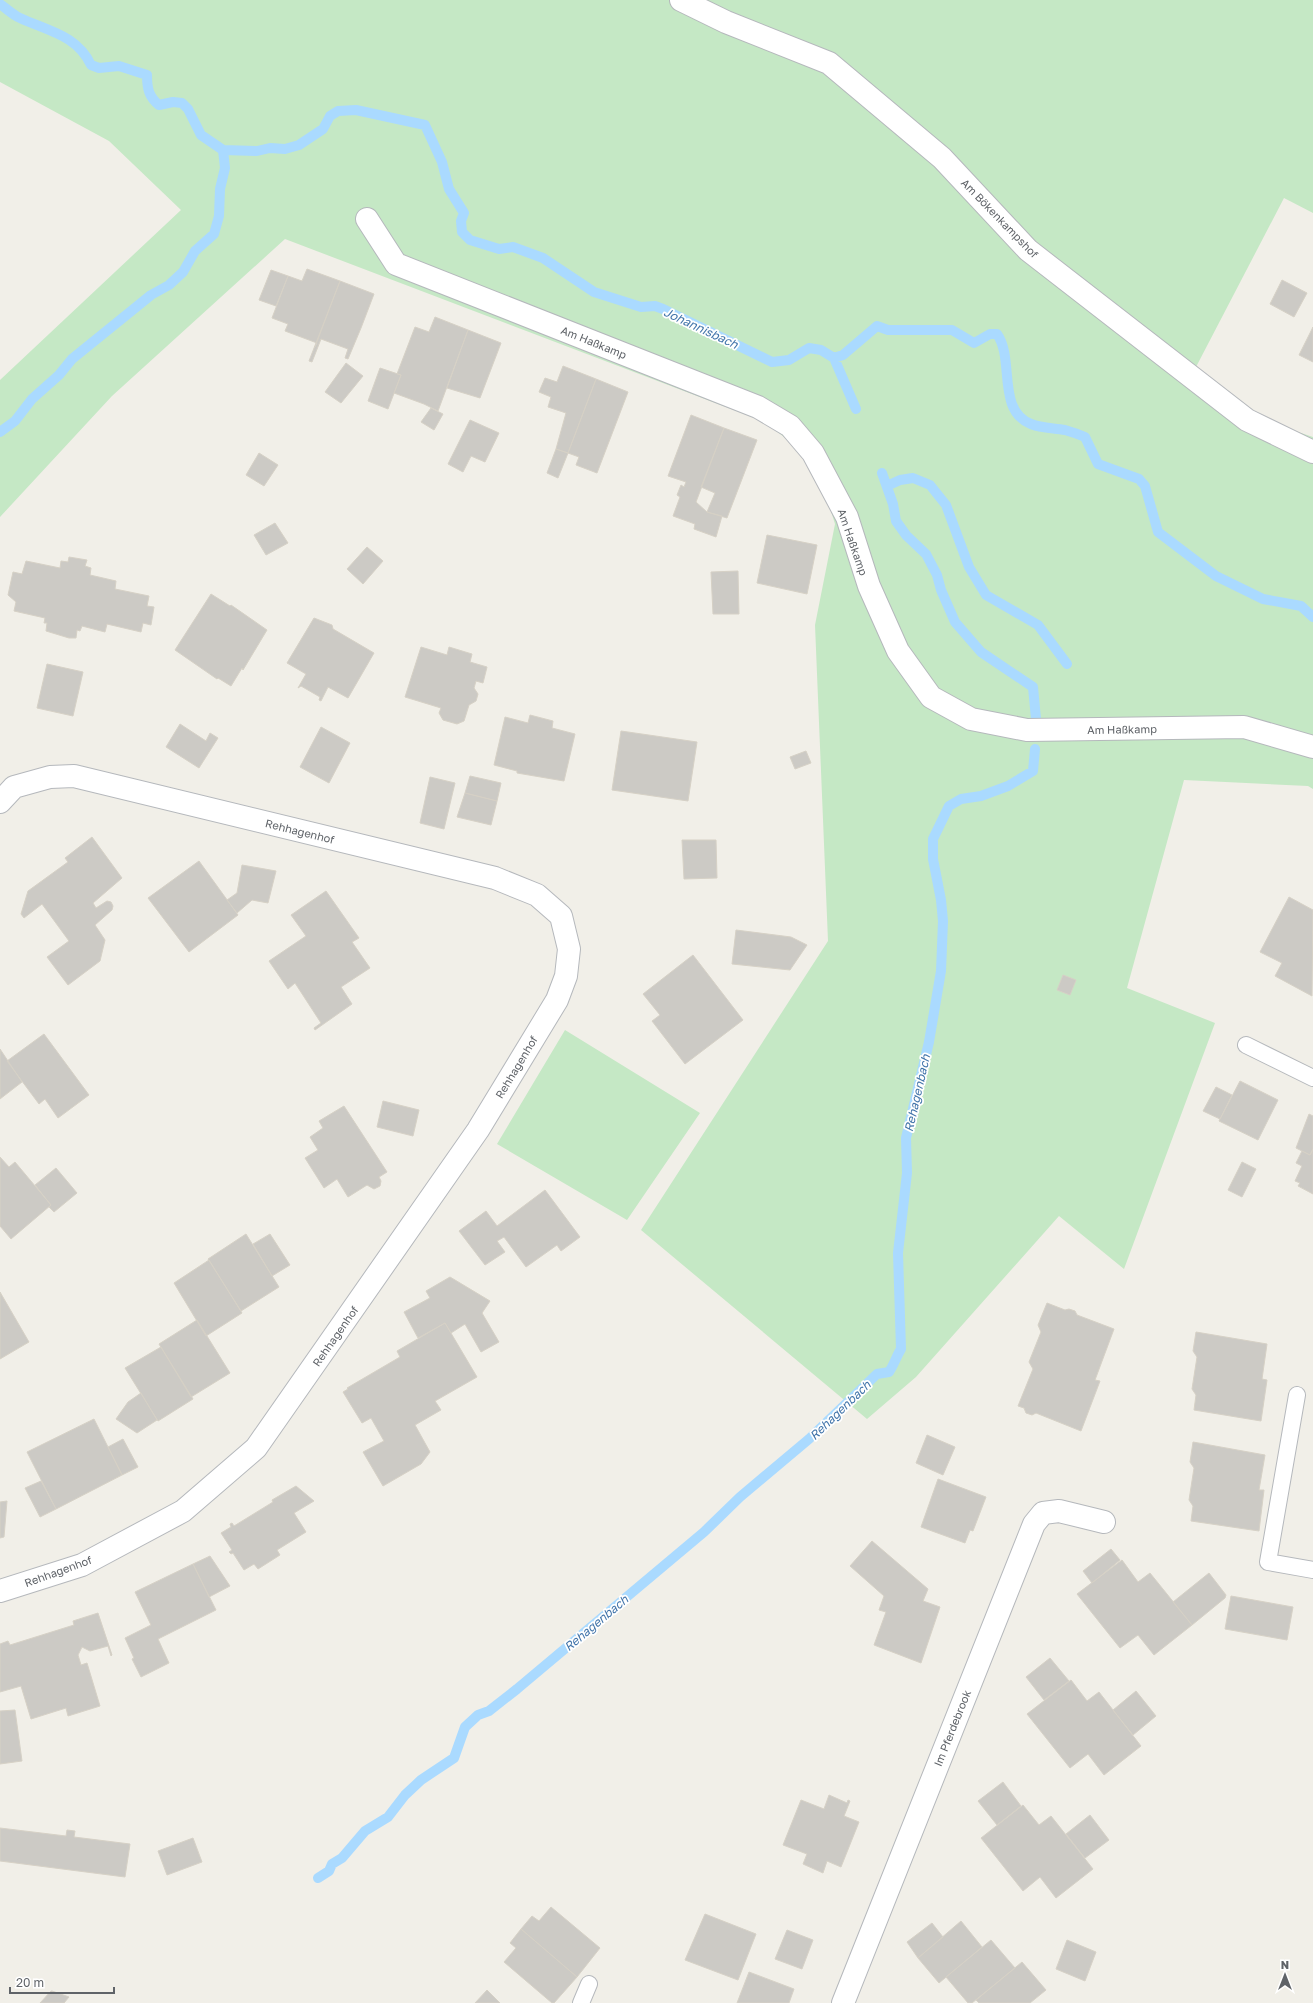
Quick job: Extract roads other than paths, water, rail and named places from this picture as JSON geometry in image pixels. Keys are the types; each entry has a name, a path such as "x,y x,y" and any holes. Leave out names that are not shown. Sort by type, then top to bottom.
{"street":[{"name":"Am Bökenkampshof","path":"680,0 726,22 829,63 942,158 1028,250 1248,420 1313,452"},
{"name":"Am Haßkamp","path":"367,218 396,264 758,407 790,426 813,453 847,517 869,586 898,651 931,697 971,719 1027,730 1244,727 1313,747"},
{"name":"Rehhagenhof","path":"0,802 14,787 50,778 74,776 495,878 537,895 561,916 569,949 566,976 556,1000 478,1130 256,1448 183,1511 82,1565 0,1591"},
{"name":"Im Pferdebrook","path":"843,2003 1034,1524 1043,1513 1059,1511 1104,1522"}],"lane":[{"path":"1246,1045 1313,1078"},
{"path":"1297,1395 1268,1562 1313,1570"},
{"path":"581,2003 589,1984"}],"waterway":[{"name":"Johannisbach","path":"0,4 17,17 70,40 85,55 91,65 99,68 119,66 147,75 149,92 159,105 173,102 182,103 188,109 201,135 223,150 257,151 270,148 285,149 299,145 323,129 330,116 338,111 356,110 425,125 442,162 449,189 464,213 461,221 462,232 470,240 499,249 513,247 543,258 594,292 641,307 655,306 663,309 772,362 789,360 809,348 821,350 834,358 843,355 877,326 888,330 952,330 974,343 990,334 997,334 1002,344 1005,357 1013,408 1020,417 1031,424 1065,430 1085,437 1098,464 1139,479 1145,486 1158,532 1216,576 1263,599 1301,606 1313,617"},
{"path":"0,432 15,421 32,399 59,375 72,359 151,295 169,285 183,272 195,251 214,234 219,216 220,189 225,168 223,150"},
{"name":"Rehagenbach","path":"834,358 856,409"},
{"name":"Rehagenbach","path":"882,473 893,504 896,521 906,535 926,554 937,575 941,590 955,622 981,652 1033,687 1036,719"},
{"path":"887,486 900,480 913,478 930,485 946,505 969,567 986,595 1038,625 1067,664"},
{"name":"Rehagenbach","path":"318,1878 329,1871 332,1864 342,1858 365,1831 388,1817 405,1795 421,1780 454,1758 465,1727 478,1715 489,1711 517,1689 704,1532 740,1497 809,1439 877,1374 889,1372 891,1369 901,1349 898,1253 907,1173 906,1138 929,1042 941,971 943,921 941,900 933,859 933,839 949,806 961,799 981,796 1008,786 1033,771 1035,749"}]}
